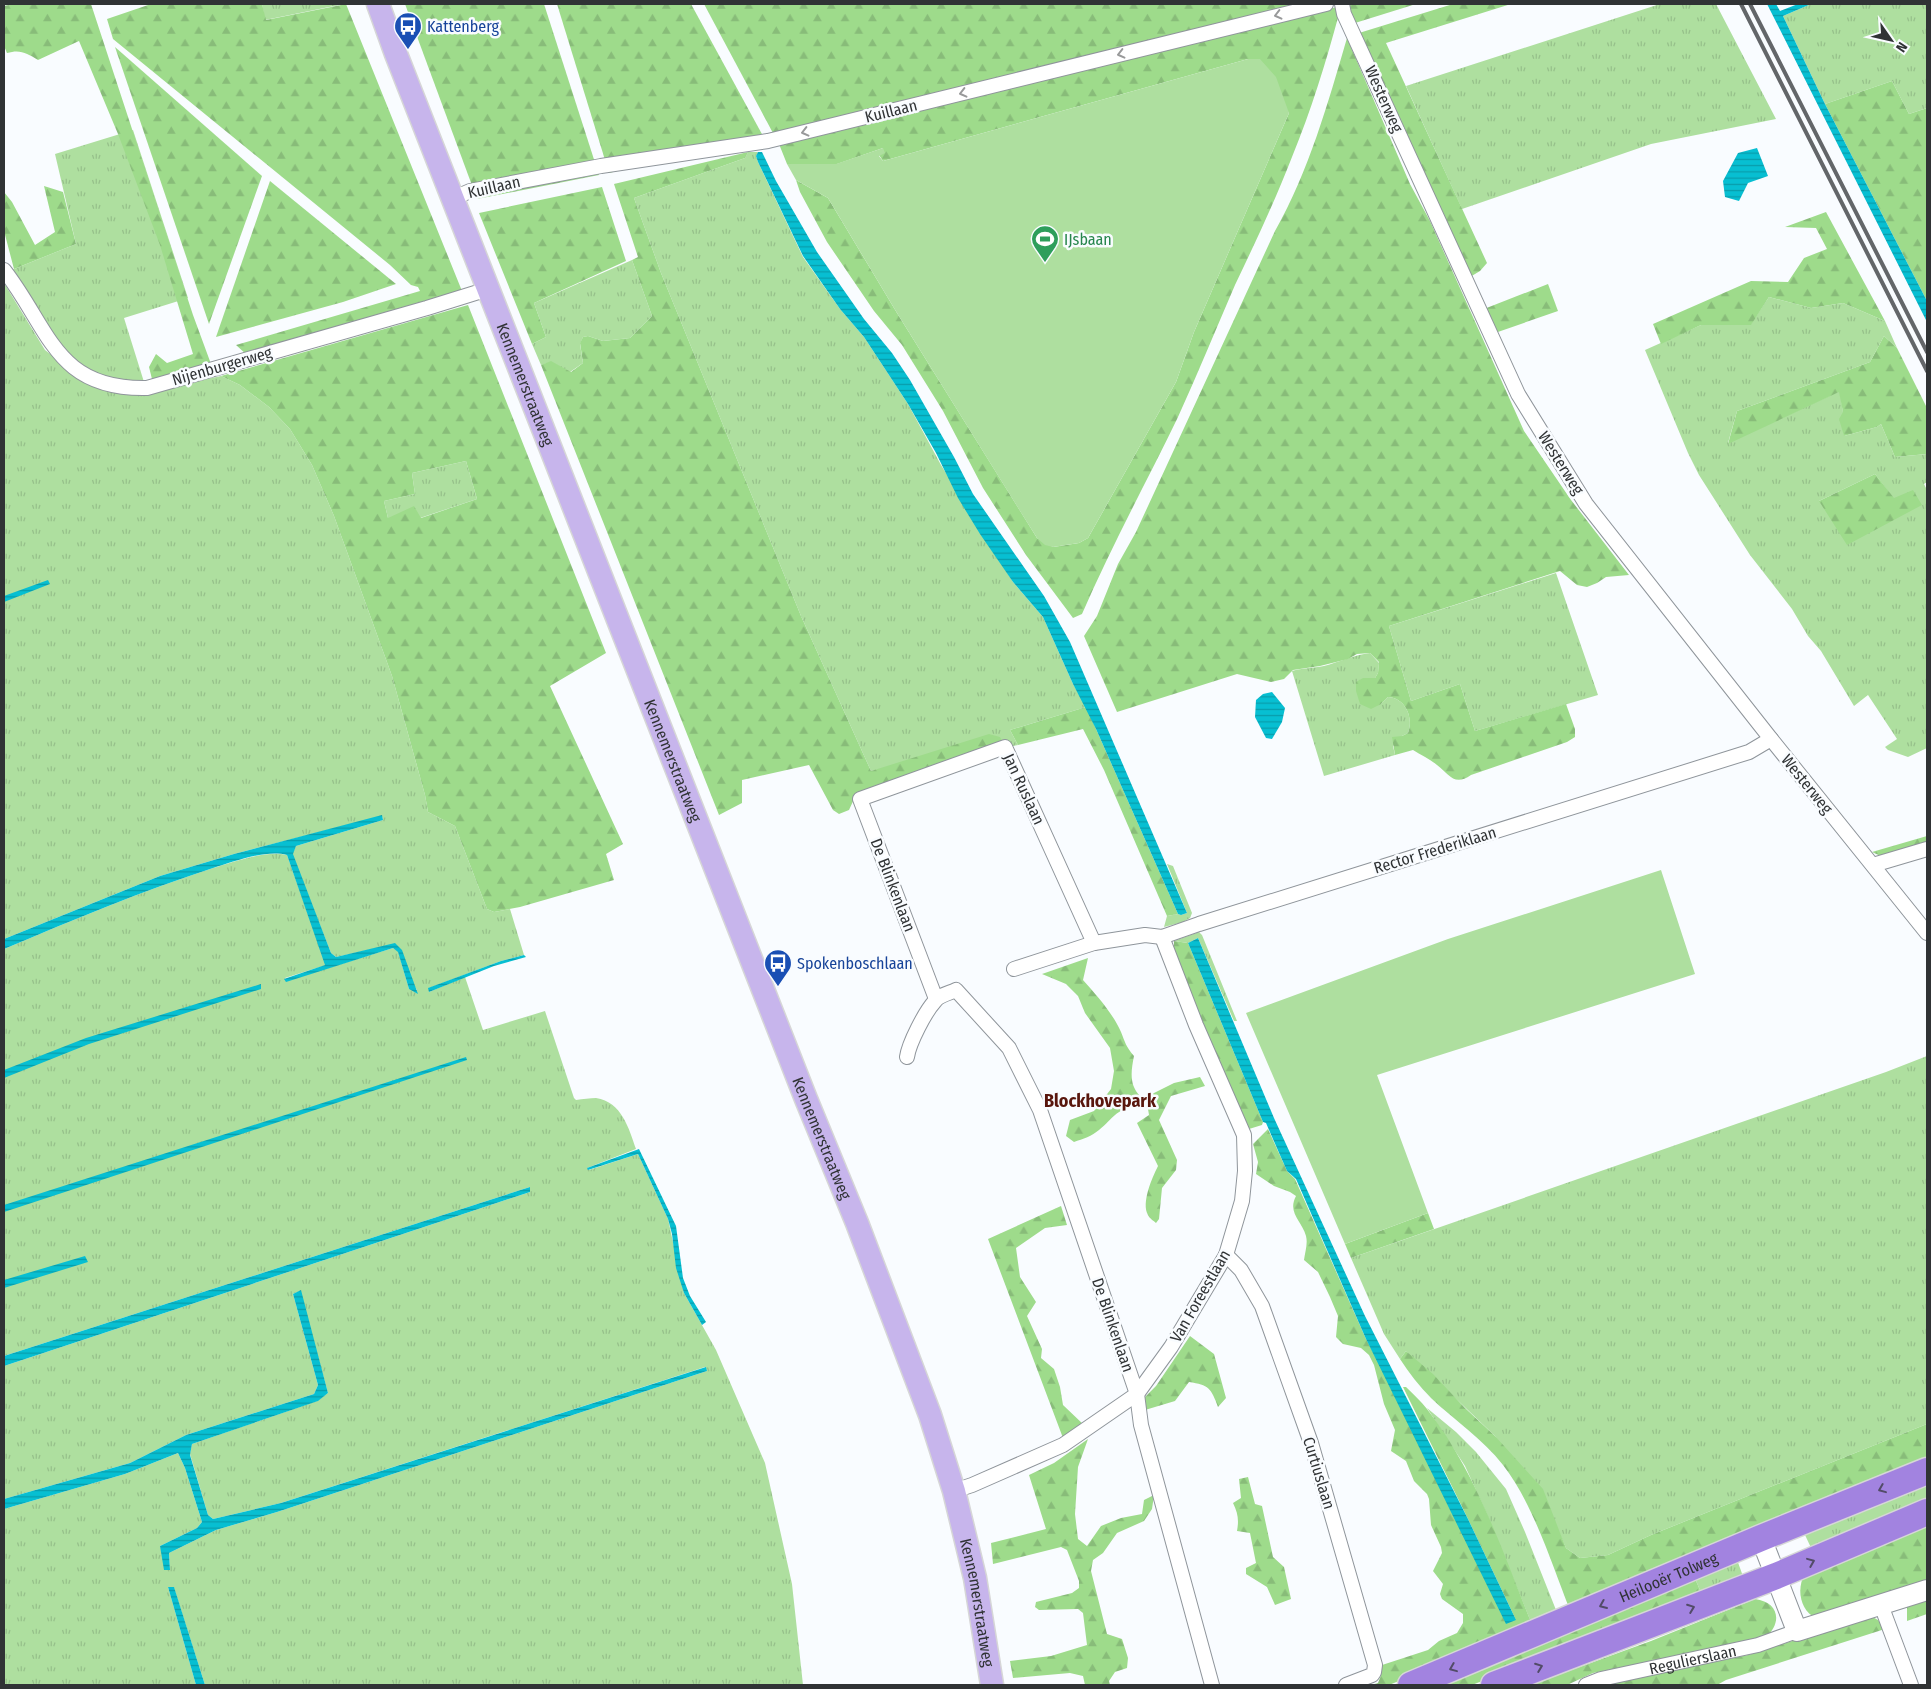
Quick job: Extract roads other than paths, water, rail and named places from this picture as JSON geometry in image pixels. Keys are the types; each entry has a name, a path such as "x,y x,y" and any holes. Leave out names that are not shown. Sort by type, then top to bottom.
{"highway":[{"name":"Heilooër Tolweg","path":"1411,1685 1761,1538 1927,1471"},
{"path":"1494,1685 1776,1576 1927,1512"}],"main road":[{"name":"Kennemerstraatweg","path":"378,4 403,72 462,195 488,289 806,1099 899,1330 929,1411 954,1491 975,1578 992,1685"},
{"name":"Kennemerstraatweg","path":"960,1521 964,1584 979,1685"}],"street":[{"name":"Kuillaan","path":"462,195 601,166 768,141 1326,4"},
{"name":"Westerweg","path":"1342,4 1344,14 1518,394 1586,504 1927,933"},
{"name":"Nijenburgerweg","path":"4,270 53,346 68,364 79,372 103,383 131,388 147,388 488,289"},
{"name":"Rector Frederiklaan","path":"1094,944 1145,935 1162,938 1199,924 1749,752 1771,739"},
{"name":"Jan Ruslaan","path":"860,799 1005,747 1094,944"},
{"name":"De Blinkenlaan","path":"860,799 936,999 956,990 1009,1048 1040,1110 1137,1394 1141,1425 1212,1685"},
{"path":"1873,865 1927,849"},
{"name":"Van Foreestlaan","path":"954,1491 1063,1445 1137,1394 1171,1347 1226,1255 1242,1200 1246,1172 1244,1135 1196,1025 1162,938"},
{"path":"1014,969 1094,944"},
{"path":"907,1057 914,1035 936,999"},
{"name":"Curtiuslaan","path":"1226,1255 1241,1270 1262,1306 1311,1442 1375,1665 1372,1675 1346,1685"},
{"path":"1761,1538 1797,1631"},
{"name":"Regulierslaan","path":"1586,1685 1601,1679 1758,1645 1927,1590"},
{"path":"1881,1605 1911,1685"}],"water":[{"path":"1767,4 1776,4 1780,11 1798,4 1811,4 1783,16 1825,104 1927,301 1927,322"},
{"path":"1757,148 1768,176 1748,183 1739,201 1725,197 1723,181 1738,153"},
{"path":"758,152 762,152 776,181 817,252 910,380 973,494 1044,596 1070,642 1187,913 1178,914 1096,729 1073,684 1043,617 1013,582 980,534 958,498 936,453 908,404 864,337 840,309 803,256 758,162 756,156"},
{"path":"48,580 50,584 4,602 4,596"},
{"path":"1272,692 1285,708 1282,722 1272,739 1266,738 1255,717 1256,700 1263,694"},
{"path":"382,815 383,820 296,846 293,854 331,953 336,957 395,943 402,950 418,994 409,989 398,952 393,948 286,982 284,979 325,965 287,855 279,854 250,857 186,877 108,906 4,949 4,939 160,876 234,854"},
{"path":"1198,938 1274,1118 1365,1316 1468,1519 1516,1620 1506,1624 1366,1339 1296,1179 1287,1171 1266,1123 1263,1122 1188,943"},
{"path":"524,955 526,957 494,966 429,992 428,988 501,961"},
{"path":"261,984 261,989 89,1044 4,1078 4,1070 86,1038"},
{"path":"466,1057 467,1060 4,1212 4,1205"},
{"path":"639,1149 676,1226 683,1278 690,1296 706,1322 702,1325 684,1293 676,1268 672,1234 668,1219 638,1154 588,1170 587,1168"},
{"path":"530,1187 530,1192 4,1366 4,1356"},
{"path":"85,1256 88,1262 4,1288 4,1280"},
{"path":"301,1290 328,1393 318,1401 192,1444 190,1455 208,1515 213,1519 281,1503 706,1367 707,1371 277,1512 216,1530 169,1553 170,1570 164,1570 160,1546 197,1528 202,1522 185,1468 178,1453 125,1474 4,1509 4,1499 130,1463 186,1435 314,1394 318,1385 293,1294"},
{"path":"168,1587 174,1587 205,1685 196,1685"}],"railway":[{"path":"1741,4 1927,371"},
{"path":"1750,4 1927,352"}],"place":[{"name":"Kattenberg","path":"408,50"},
{"name":"IJsbaan","path":"1045,263"},
{"name":"Spokenboschlaan","path":"778,987"}],"district":[{"name":"Blockhovepark","path":"1100,1101"}]}
